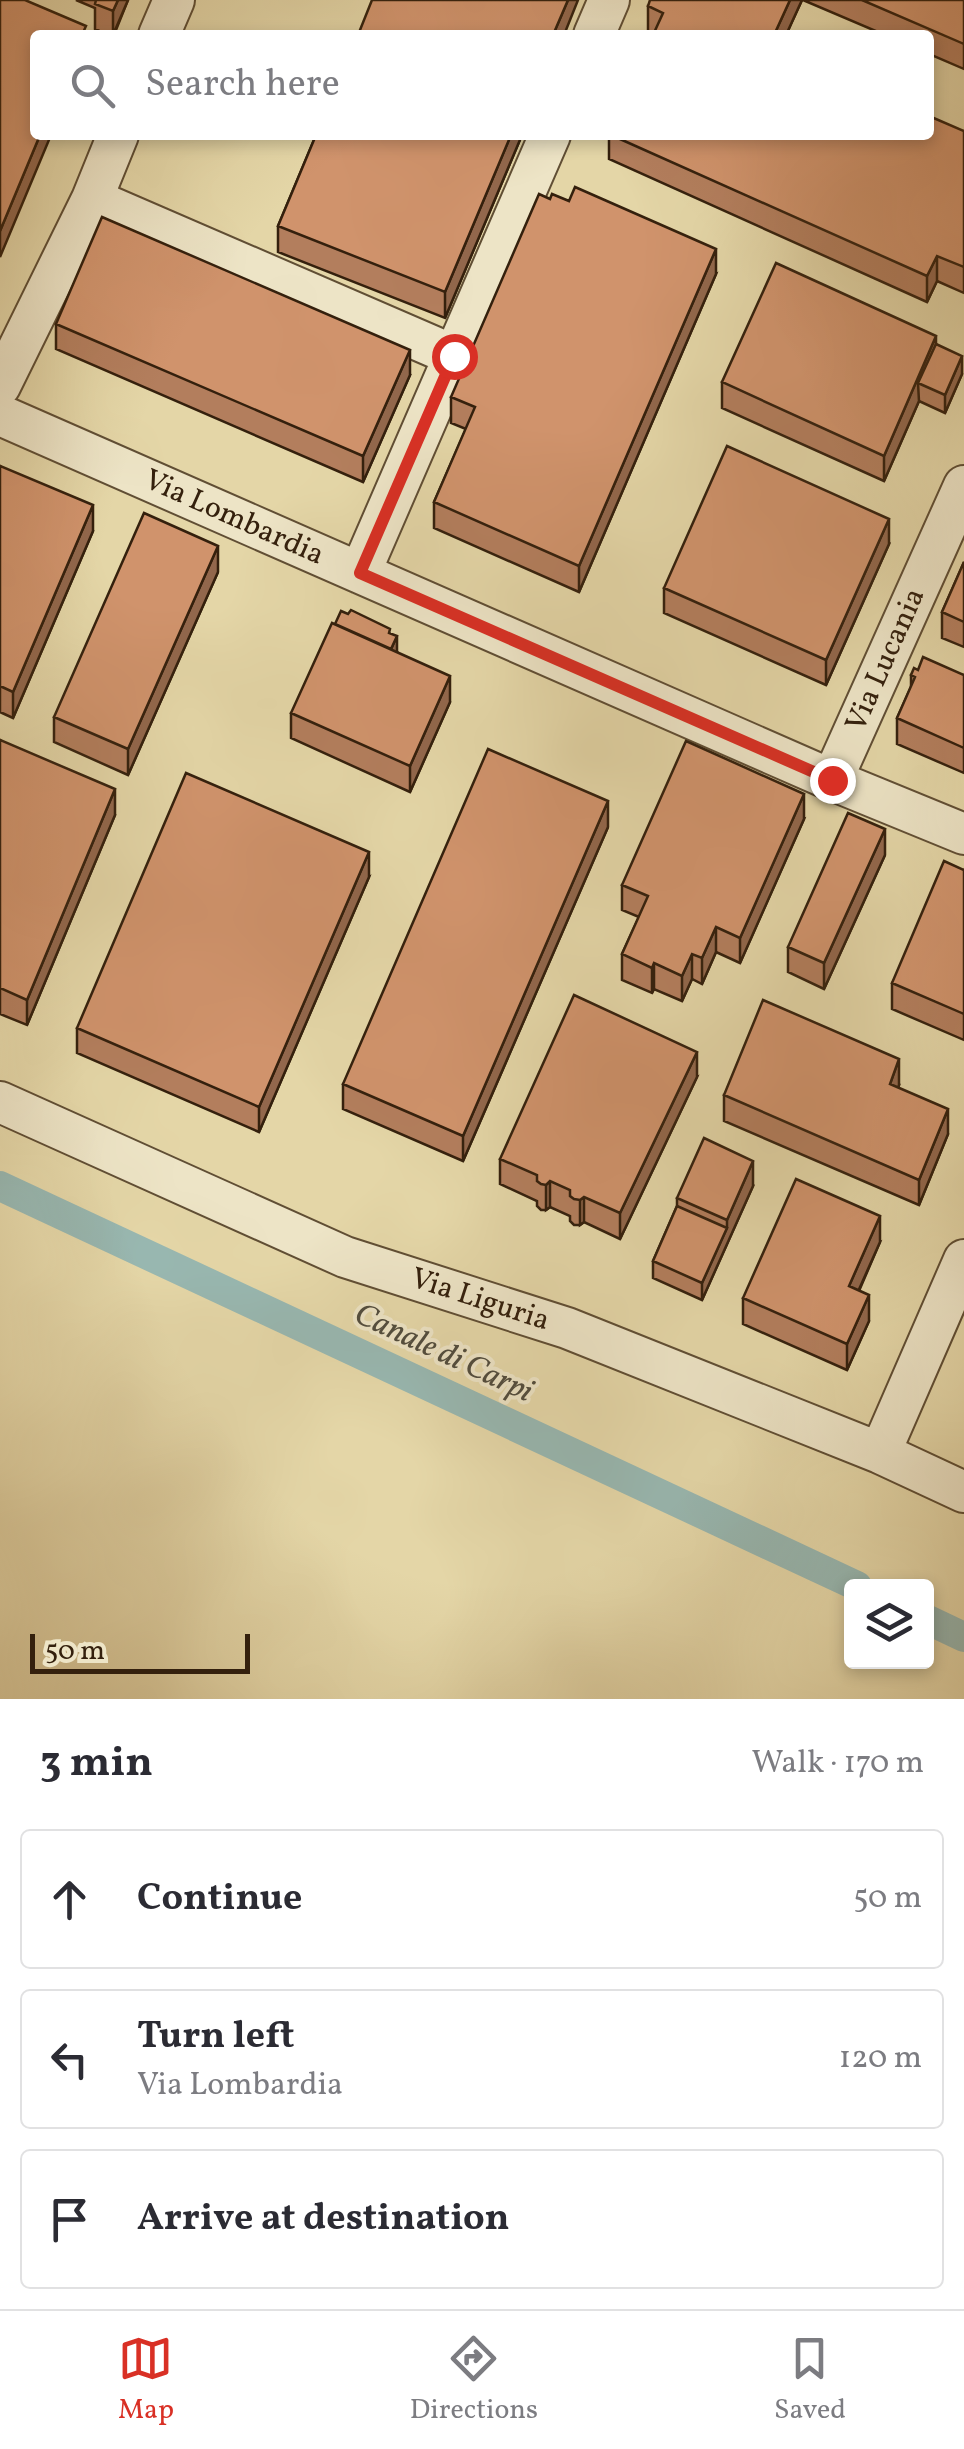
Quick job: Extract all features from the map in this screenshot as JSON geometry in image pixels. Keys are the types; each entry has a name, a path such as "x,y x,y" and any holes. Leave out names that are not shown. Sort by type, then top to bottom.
{"street":[{"path":"162,30 174,0"},
{"path":"596,30 609,0"},
{"path":"0,386 92,199 116,140"},
{"path":"360,573 548,140"},
{"path":"92,199 454,356"},
{"name":"Via Lombardia","path":"0,415 832,780 964,834"},
{"name":"Via Lucania","path":"832,780 964,486"},
{"name":"Via Liguria","path":"0,1102 345,1257 567,1328 880,1453 964,1492"},
{"path":"880,1453 964,1260"}],"building":[{"path":"0,0 25,0 86,26 84,30 30,30 30,140 38,140 0,231"},
{"path":"96,0 118,0 113,11 95,4"},
{"path":"372,0 568,0 555,30 360,30"},
{"path":"650,0 790,0 776,30 655,30 663,13 648,6"},
{"path":"862,0 964,0 964,44"},
{"path":"934,118 964,131 964,267 937,256 927,276 622,140 934,140"},
{"path":"314,140 509,140 445,292 278,226"},
{"path":"575,187 716,249 579,566 434,502 475,407 451,397 539,194 569,201"},
{"path":"102,217 410,350 363,456 56,324"},
{"path":"776,263 936,336 884,456 722,382"},
{"path":"936,344 962,356 945,395 918,383"},
{"path":"727,446 889,519 826,660 664,588"},
{"path":"0,466 93,505 13,692 0,686"},
{"path":"144,513 218,546 128,749 54,717"},
{"path":"964,562 964,622 942,612"},
{"path":"351,610 390,629 389,633 397,636 391,649 335,624 341,611 348,614"},
{"path":"332,623 450,676 410,766 291,713"},
{"path":"923,657 964,675 964,748 897,718 915,677 911,675 914,668 918,670"},
{"path":"0,740 115,789 27,1000 0,988"},
{"path":"686,741 804,794 740,938 716,927 702,958 692,954 682,976 622,954 648,896 622,885"},
{"path":"488,749 608,801 463,1136 343,1084"},
{"path":"186,773 369,852 259,1107 77,1028"},
{"path":"848,813 885,829 824,963 788,947"},
{"path":"944,861 964,870 964,1014 892,983"},
{"path":"574,995 697,1052 620,1213 584,1197 574,1199 570,1190 550,1181 541,1184 537,1175 500,1159"},
{"path":"763,1000 899,1059 890,1084 948,1109 919,1180 724,1095"},
{"path":"704,1138 753,1161 727,1220 677,1198"},
{"path":"796,1179 880,1216 849,1286 869,1295 847,1344 743,1298"},
{"path":"677,1206 727,1228 702,1283 653,1261"}],"waterway":[{"name":"Canale di Carpi","path":"0,1186 844,1580"},
{"name":"Canale di Carpi","path":"934,1623 964,1637"}],"route":[{"path":"454,356 360,573 832,780"}]}
